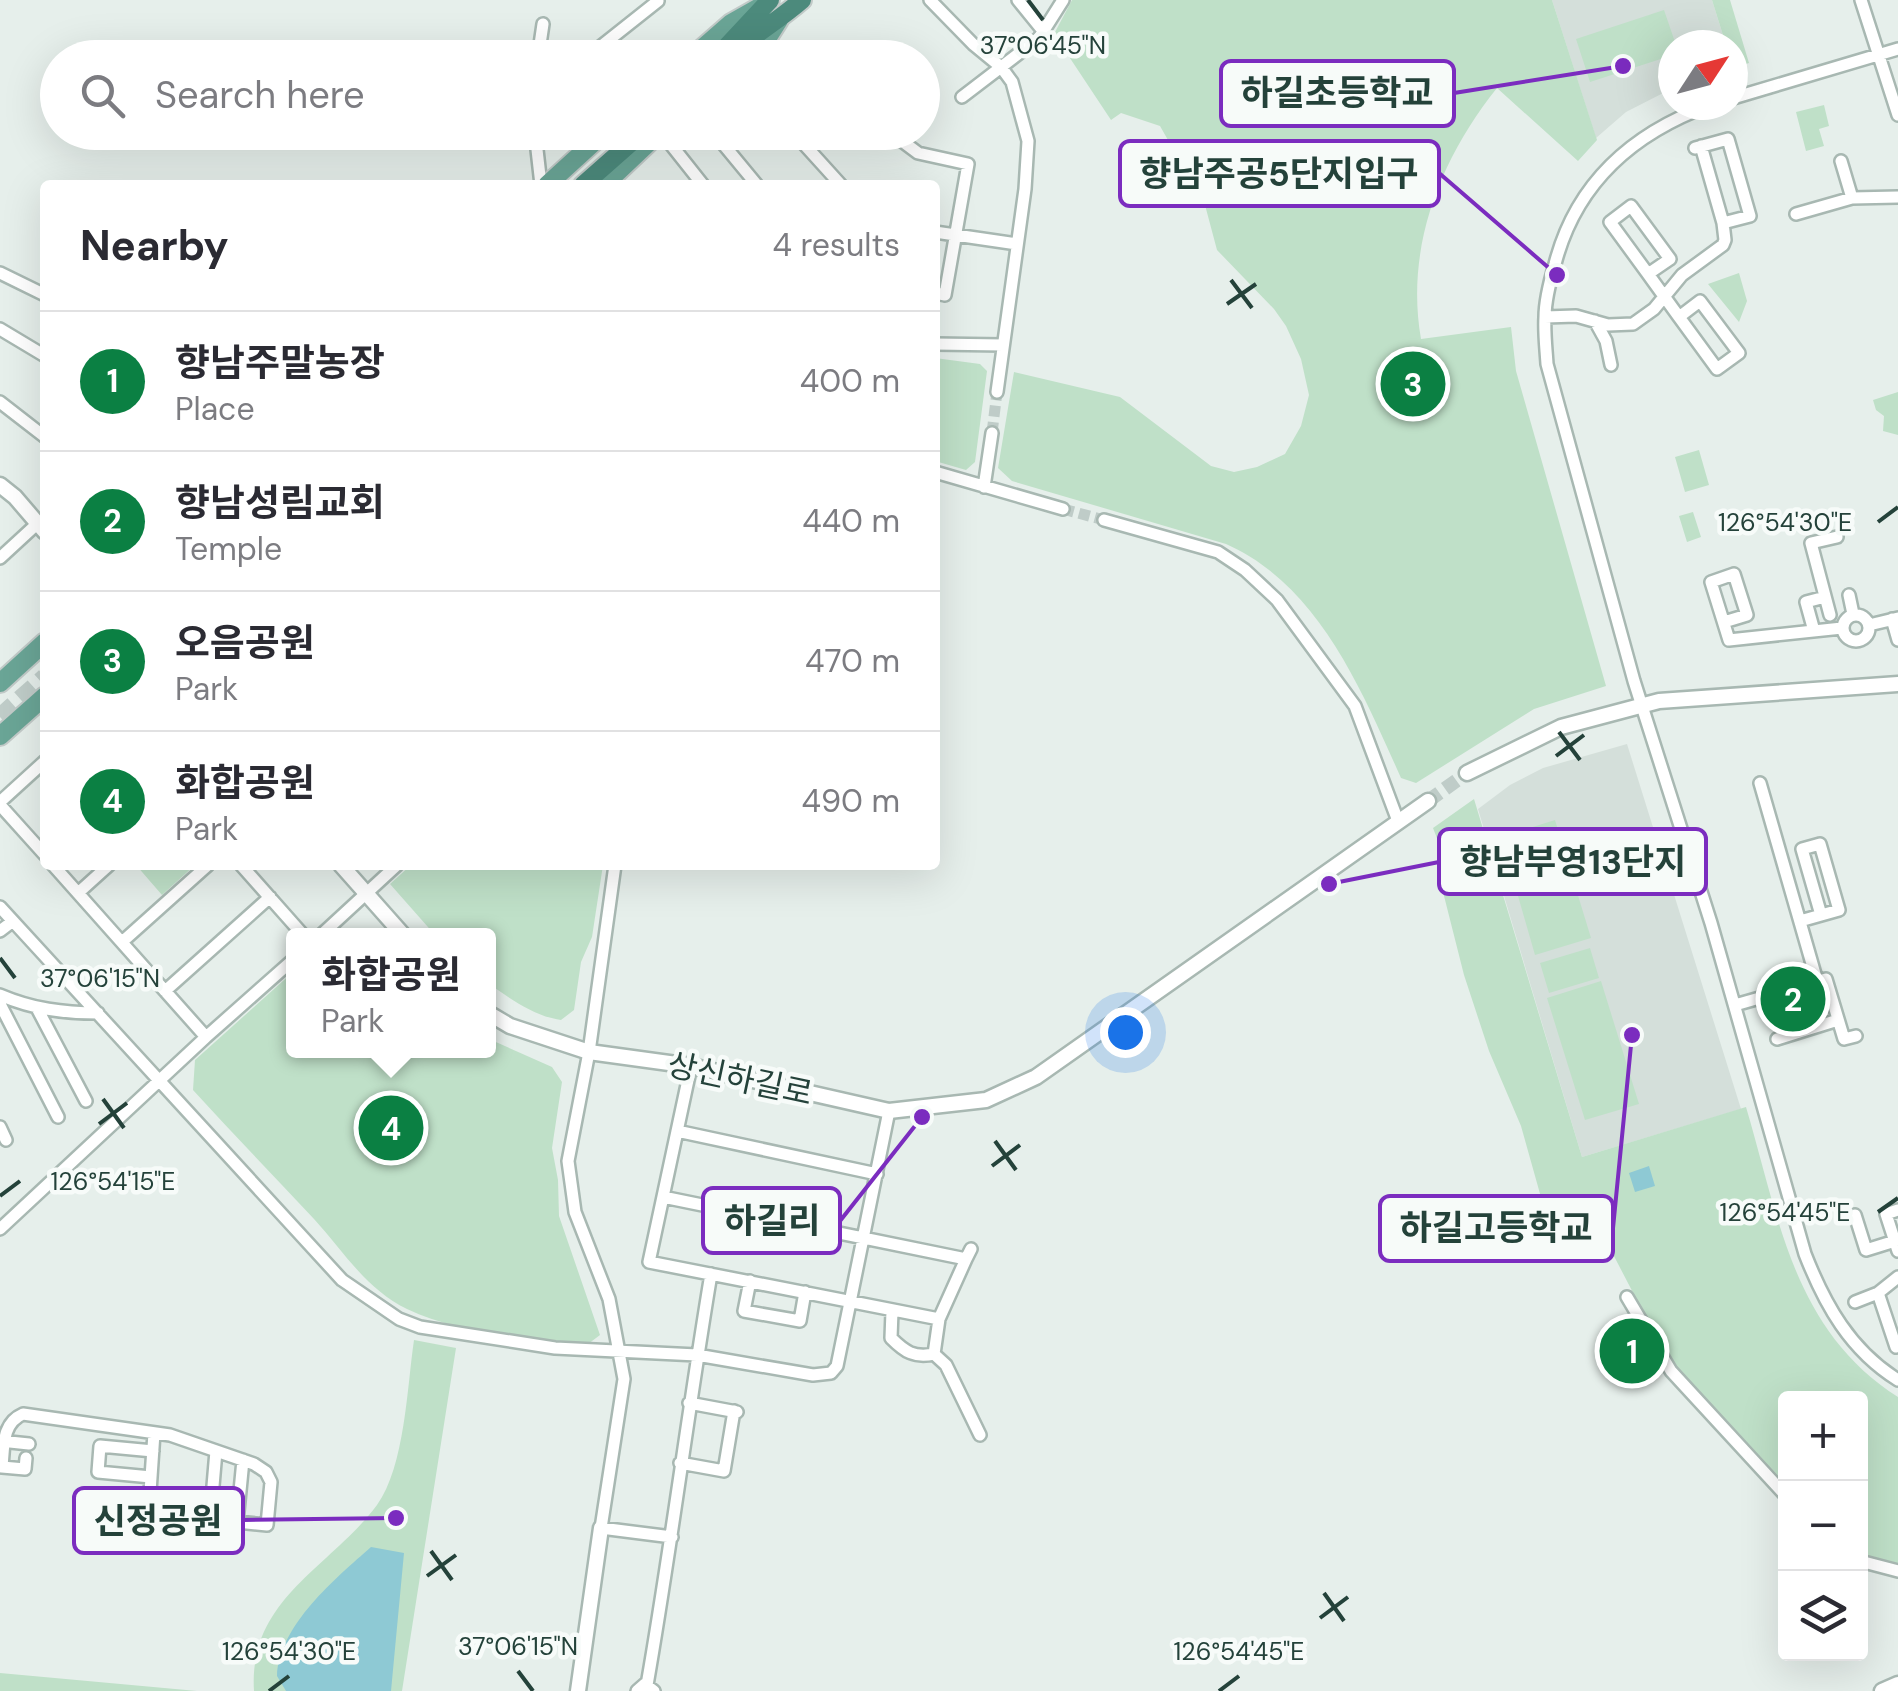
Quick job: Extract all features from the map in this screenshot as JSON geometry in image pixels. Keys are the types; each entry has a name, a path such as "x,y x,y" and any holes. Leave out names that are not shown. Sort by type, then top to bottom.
{"highway":[{"path":"748,40 802,0"},
{"path":"736,40 769,1"},
{"path":"579,180 612,150"},
{"path":"589,180 623,150"}],"main road":[{"path":"712,40 731,23 769,1"},
{"path":"766,40 779,20"},
{"path":"550,180 584,150"},
{"path":"609,180 641,150"},
{"path":"0,682 40,646"},
{"path":"0,736 40,700"}],"street":[{"path":"609,40 658,0"},
{"path":"930,0 1012,82 1028,141 998,392"},
{"path":"1018,0 1044,32"},
{"path":"962,97 1044,32 1063,0"},
{"path":"1860,0 1898,115"},
{"path":"541,40 543,24"},
{"path":"1748,94 1898,49"},
{"path":"1676,120 1654,130 1624,152 1589,190 1564,232 1544,317 1548,364 1643,705 1735,1005 1791,1208 1822,1299 1857,1347 1898,1380"},
{"path":"1544,317 1576,316 1608,324 1633,324 1654,309 1682,275 1723,245 1723,223 1698,147 1728,138 1750,216 1723,223"},
{"path":"538,150 543,180"},
{"path":"674,150 698,180"},
{"path":"728,150 753,180"},
{"path":"809,150 836,180"},
{"path":"914,150 968,164 945,295 940,294"},
{"path":"1841,161 1852,198"},
{"path":"1884,196 1898,184"},
{"path":"1796,214 1852,198 1898,198"},
{"path":"1648,274 1670,258 1631,206 1610,222 1717,369 1741,353 1700,301 1679,316"},
{"path":"940,233 1018,244"},
{"path":"1,276 40,293"},
{"path":"1596,321 1606,340 1611,366"},
{"path":"0,329 40,353"},
{"path":"940,344 1003,345"},
{"path":"0,402 40,433"},
{"path":"984,487 992,433"},
{"path":"940,474 1063,509"},
{"path":"0,484 40,526"},
{"path":"1104,520 1218,552 1278,600 1355,706 1398,821"},
{"path":"0,558 40,529"},
{"path":"1830,615 1810,543 1837,536"},
{"path":"1849,595 1853,614"},
{"path":"1814,632 1806,602 1825,597"},
{"path":"1853,614 1862,616 1869,625 1866,636 1859,641 1847,638 1842,628 1845,619 1853,614"},
{"path":"1869,625 1895,618 1898,640"},
{"path":"1724,622 1729,640 1842,628"},
{"path":"1467,773 1561,727 1658,701 1898,684"},
{"path":"40,765 0,804 40,845"},
{"path":"1760,783 1780,829 1818,981"},
{"name":"상신하길로","path":"496,1018 589,1052 691,1066 889,1111 986,1100 1036,1077 1428,801"},
{"path":"1800,921 1839,910 1820,844 1802,849 1820,915"},
{"path":"58,870 206,1037"},
{"path":"78,893 103,870"},
{"path":"122,942 202,870"},
{"path":"246,870 297,928"},
{"path":"345,870 397,928"},
{"path":"329,928 393,870"},
{"path":"578,1691 624,1379 609,1300 575,1212 568,1161 589,1052 614,870"},
{"path":"165,990 270,897"},
{"path":"0,907 342,1280 399,1319 420,1327 555,1348 698,1355 813,1375 828,1374 837,1366 889,1111"},
{"path":"0,931 13,921"},
{"path":"0,1229 286,966"},
{"path":"1735,1005 1826,979 1844,1039 1856,1036"},
{"path":"0,995 62,1013 98,1014"},
{"path":"0,1004 58,1117"},
{"path":"37,1008 86,1101"},
{"path":"1777,1039 1838,1020"},
{"path":"691,1066 649,1262 939,1319"},
{"path":"0,1127 6,1140"},
{"path":"677,1131 876,1174"},
{"path":"663,1197 864,1238 968,1254 939,1319 934,1354"},
{"path":"1855,1215 1863,1250 1896,1246 1886,1214 1898,1210"},
{"path":"646,1689 711,1274"},
{"path":"1855,1302 1878,1293 1898,1277"},
{"path":"750,1281 744,1310 800,1321 806,1292"},
{"path":"1878,1293 1896,1348"},
{"path":"1628,1298 1671,1371 1778,1488"},
{"path":"892,1310 891,1338 905,1352 920,1357 934,1354"},
{"path":"934,1354 946,1365 980,1435"},
{"path":"680,1463 724,1471 738,1412 689,1403"},
{"path":"26,1458 25,1469 2,1467 2,1442 11,1422 23,1414 154,1432 243,1460 266,1472 271,1482 268,1525 237,1522 243,1460"},
{"path":"150,1492 154,1432"},
{"path":"2,1442 29,1444"},
{"path":"151,1477 98,1472 100,1446 153,1451"},
{"path":"213,1486 216,1451"},
{"path":"601,1528 672,1537"},
{"path":"1868,1563 1898,1571"},
{"path":"1882,1691 1898,1684"}],"shaded area":[{"path":"1552,0 1712,0 1721,30 1658,30 1658,96 1626,112 1596,138"},
{"path":"1627,744 1741,1109 1582,1157 1478,809 1510,785 1543,768"}],"green space":[{"path":"1072,0 1552,0 1597,140 1578,161 1497,88 1459,144 1432,206 1418,271 1417,305 1421,339 1511,327 1516,371 1606,686 1534,709 1416,783 1401,778 1334,644 1312,613 1259,562 1226,544 1012,481 998,468 1014,372 1120,397 1211,466 1234,472 1285,454 1301,426 1309,395 1301,359 1286,326 1217,250 1205,205 1160,126 1121,113 1111,120 1054,34"},
{"path":"1712,0 1730,0 1739,30 1721,30"},
{"path":"1664,10 1671,30 1658,30 1658,60 1590,82 1576,39"},
{"path":"1824,105 1829,126 1819,129 1824,146 1806,151 1796,112"},
{"path":"1739,273 1747,301 1739,322 1708,284"},
{"path":"940,359 980,364 987,371 975,462 966,470 940,462"},
{"path":"1898,392 1898,435 1883,431 1884,416 1876,410 1873,400"},
{"path":"1699,450 1709,485 1685,492 1675,457"},
{"path":"1693,512 1701,537 1687,542 1679,516"},
{"path":"1474,799 1582,1157 1746,1107 1781,1230 1812,1305 1863,1370 1898,1397 1898,1565 1868,1556 1868,1391 1778,1391 1778,1481 1667,1358 1590,1210 1544,1208 1521,1126 1489,1051 1464,975 1442,888 1447,864 1433,828"},
{"path":"1555,820 1591,938 1535,955 1501,837"},
{"path":"140,870 190,870 162,895"},
{"path":"405,870 602,870 592,937 581,962 574,1010 561,1020 551,1018 496,989 496,928 429,928 390,884"},
{"path":"1590,948 1599,978 1549,993 1540,963"},
{"path":"286,978 286,1058 496,1058 496,1042 552,1067 562,1082 552,1148 559,1216 600,1335 588,1344 496,1334 450,1325 392,1301 356,1269 193,1090 195,1060"},
{"path":"1601,981 1639,1104 1585,1120 1547,998"},
{"path":"414,1340 456,1348 402,1691 254,1691 256,1659 264,1632 278,1608 358,1527 386,1489 399,1448"},
{"path":"0,1673 197,1691 0,1691"}],"water":[{"path":"1649,1166 1655,1186 1635,1192 1629,1173"},
{"path":"371,1547 404,1553 391,1691 286,1691 277,1676 280,1657 298,1621"}],"tunnel":[{"path":"992,433 997,392"},
{"path":"1063,509 1104,520"},
{"path":"0,717 40,681"},
{"path":"1428,801 1467,773"}],"place":[{"name":"하길초등학교","path":"1623,66"},
{"name":"향남주공5단지입구","path":"1557,275"},
{"name":"오음공원","path":"1413,384"},
{"name":"향남부영13단지","path":"1329,884"},
{"name":"향남성림교회","path":"1793,999"},
{"name":"하길고등학교","path":"1632,1035"},
{"name":"하길리","path":"922,1117"},
{"name":"화합공원","path":"391,1128"},
{"name":"향남주말농장","path":"1632,1351"},
{"name":"신정공원","path":"396,1518"}]}
